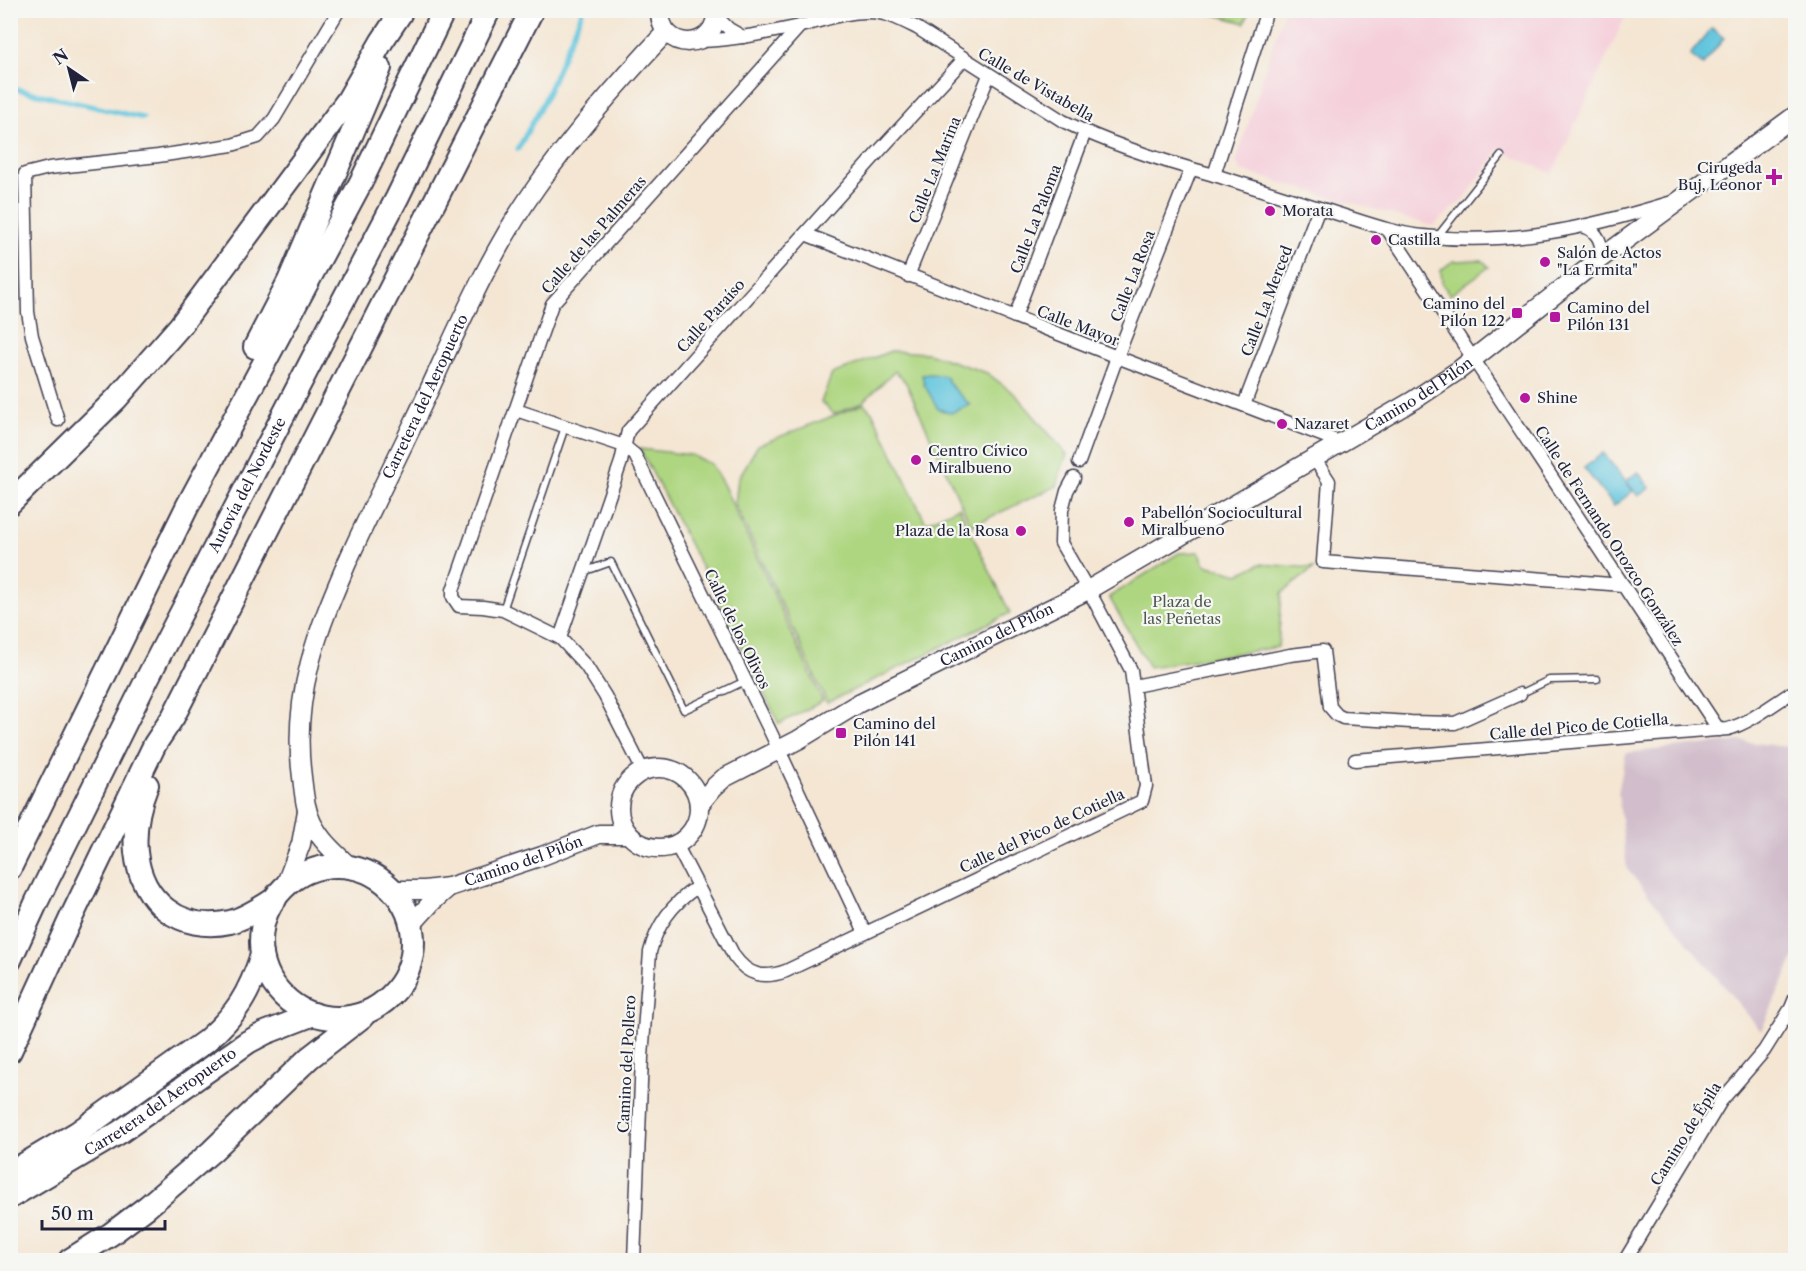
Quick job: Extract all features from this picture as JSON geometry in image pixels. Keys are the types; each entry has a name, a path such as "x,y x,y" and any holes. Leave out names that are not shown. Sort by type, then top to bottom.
{"highway":[{"path":"10,868 187,507 361,182 444,10"},
{"name":"Autovía del Nordeste","path":"10,960 143,688 398,198 489,10"},
{"path":"10,1051 155,744 173,717 532,10"},
{"path":"187,507 188,482 288,281 390,46 401,12"},
{"path":"10,503 116,399 180,326 348,100 401,12"},
{"path":"70,1260 111,1234 147,1207 212,1151 309,1058 367,1012 386,1001 398,989 412,958 414,941 412,924 400,897 378,877 349,866 315,869 296,878 254,912 232,921 205,924 192,922 167,911 150,892 140,869 135,839 146,789 173,717"},
{"path":"280,893 267,912 261,940 262,955 270,977 284,996 303,1010 314,1014 341,1018 367,1012"},
{"name":"Carretera del Aeropuerto","path":"10,1173 77,1133 206,1041 234,1013 250,987 262,955"},
{"name":"Carretera del Aeropuerto","path":"10,1197 120,1132 248,1042 314,1014"}],"street":[{"path":"57,420 32,336 28,312 25,174 49,168 232,145 258,137 274,119 339,10"},
{"path":"660,10 661,22 666,32 680,41 695,41 709,33 716,13"},
{"path":"1214,174 1267,10"},
{"path":"716,13 729,29 742,37"},
{"name":"Calle de Vistabella","path":"695,41 718,41 742,37 852,13 880,13 917,28 1063,121 1085,132 1126,148 1388,230 1423,236 1477,240 1542,235 1585,227 1679,200"},
{"name":"Calle de las Palmeras","path":"503,609 459,606 453,597 453,590 552,304 800,26"},
{"name":"Carretera del Aeropuerto","path":"280,893 301,844 307,811 301,770 300,725 307,673 322,620 359,536 469,307 517,216 599,105 666,32"},
{"name":"Calle Paraíso","path":"560,638 631,427 964,59"},
{"name":"Calle La Marina","path":"908,276 989,75"},
{"name":"Camino del Pilón","path":"699,805 724,778 779,750 859,703 1088,590 1414,400 1474,358 1601,258 1796,115"},
{"name":"Calle La Paloma","path":"1015,317 1085,132"},
{"name":"Calle La Rosa","path":"1079,462 1117,357 1191,169"},
{"name":"Calle La Merced","path":"1244,405 1319,208"},
{"path":"1585,227 1594,232 1599,240 1602,246 1601,258"},
{"name":"Calle de Fernando Orozco González","path":"1388,230 1719,730"},
{"name":"Calle Mayor","path":"805,234 1342,443"},
{"path":"1406,255 1423,236"},
{"path":"516,410 624,446"},
{"name":"Calle de los Olivos","path":"624,446 639,462 866,933"},
{"path":"1314,458 1329,481 1323,562 1623,585"},
{"path":"1074,478 1067,491 1062,510 1061,543 1088,590"},
{"name":"Calle del Pico de Cotiella","path":"697,887 734,956 745,969 752,974 777,975 1142,801 1146,786 1131,670 1088,590"},
{"path":"503,609 560,638 586,666 605,696 643,771"},
{"path":"1134,686 1290,655 1323,651 1330,707 1343,718 1455,723 1520,694"},
{"name":"Calle del Pico de Cotiella","path":"1355,760 1719,730 1737,726 1796,690"},
{"path":"661,768 671,770 687,780 697,796 699,805 696,824 684,839 666,848 645,846 635,841 622,825 619,815 620,797 629,782 643,771 661,768"},
{"name":"Camino del Pilón","path":"687,780 724,778"},
{"name":"Carretera del Aeropuerto","path":"307,811 321,837 349,866"},
{"name":"Camino del Pilón","path":"599,834 619,815"},
{"name":"Camino del Pilón","path":"393,890 449,887 543,856 599,834 628,834"},
{"path":"676,844 697,887"},
{"name":"Camino del Pilón","path":"412,924 449,887"},
{"name":"Camino del Pollero","path":"634,1260 642,1057 650,952 653,938 664,917 684,896 697,887"},
{"name":"Camino de Épila","path":"1625,1260 1721,1101 1764,1051 1794,1006"}],"lane":[{"path":"1436,237 1501,156"},
{"path":"503,609 565,427"},
{"path":"583,573 611,562 684,710 745,681"},
{"path":"1520,694 1549,680 1598,679"}],"shaded area":[{"path":"1284,11 1628,11 1552,174 1499,149 1465,198 1433,226 1241,171 1236,162"},
{"path":"1739,741 1795,748 1795,955 1761,1031 1627,869 1618,793 1626,753"}],"green space":[{"path":"1202,11 1249,11 1245,23"},
{"path":"1482,260 1489,267 1450,295 1442,283 1441,270 1453,261"},
{"path":"891,351 928,353 987,373 1016,395 1067,455 1057,486 971,526 906,383 895,371 862,403 834,414 821,402 832,374"},
{"path":"864,404 873,413 926,523 959,507 1010,613 827,703 735,504 738,479 758,445"},
{"path":"640,449 691,455 711,464 723,484 823,701 779,724 720,603"},
{"name":"Plaza de las Peñetas","path":"1199,552 1205,565 1239,574 1260,564 1314,568 1282,593 1278,647 1149,667 1109,597 1179,553"}],"water":[{"path":"1712,28 1724,38 1703,65 1690,55"},
{"path":"922,375 945,376 952,387 970,405 951,413 938,409 924,384"},
{"path":"1603,453 1633,491 1614,506 1584,468"},
{"path":"1638,472 1650,488 1638,496 1626,481"}],"waterway":[{"path":"518,149 544,101 583,10"},
{"path":"16,89 143,118"}],"place":[{"name":"Cirugeda Buj, Leonor","path":"1774,177"},
{"name":"Morata","path":"1270,211"},
{"name":"Castilla","path":"1376,240"},
{"name":"Salón de Actos \"La Ermita\"","path":"1545,262"},
{"name":"Camino del Pilón 122","path":"1517,313"},
{"name":"Camino del Pilón 131","path":"1555,317"},
{"name":"Shine","path":"1525,398"},
{"name":"Nazaret","path":"1282,424"},
{"name":"Centro Cívico Miralbueno","path":"916,460"},
{"name":"Pabellón Sociocultural Miralbueno","path":"1129,522"},
{"name":"Plaza de la Rosa","path":"1021,531"},
{"name":"Camino del Pilón 141","path":"841,733"}]}
